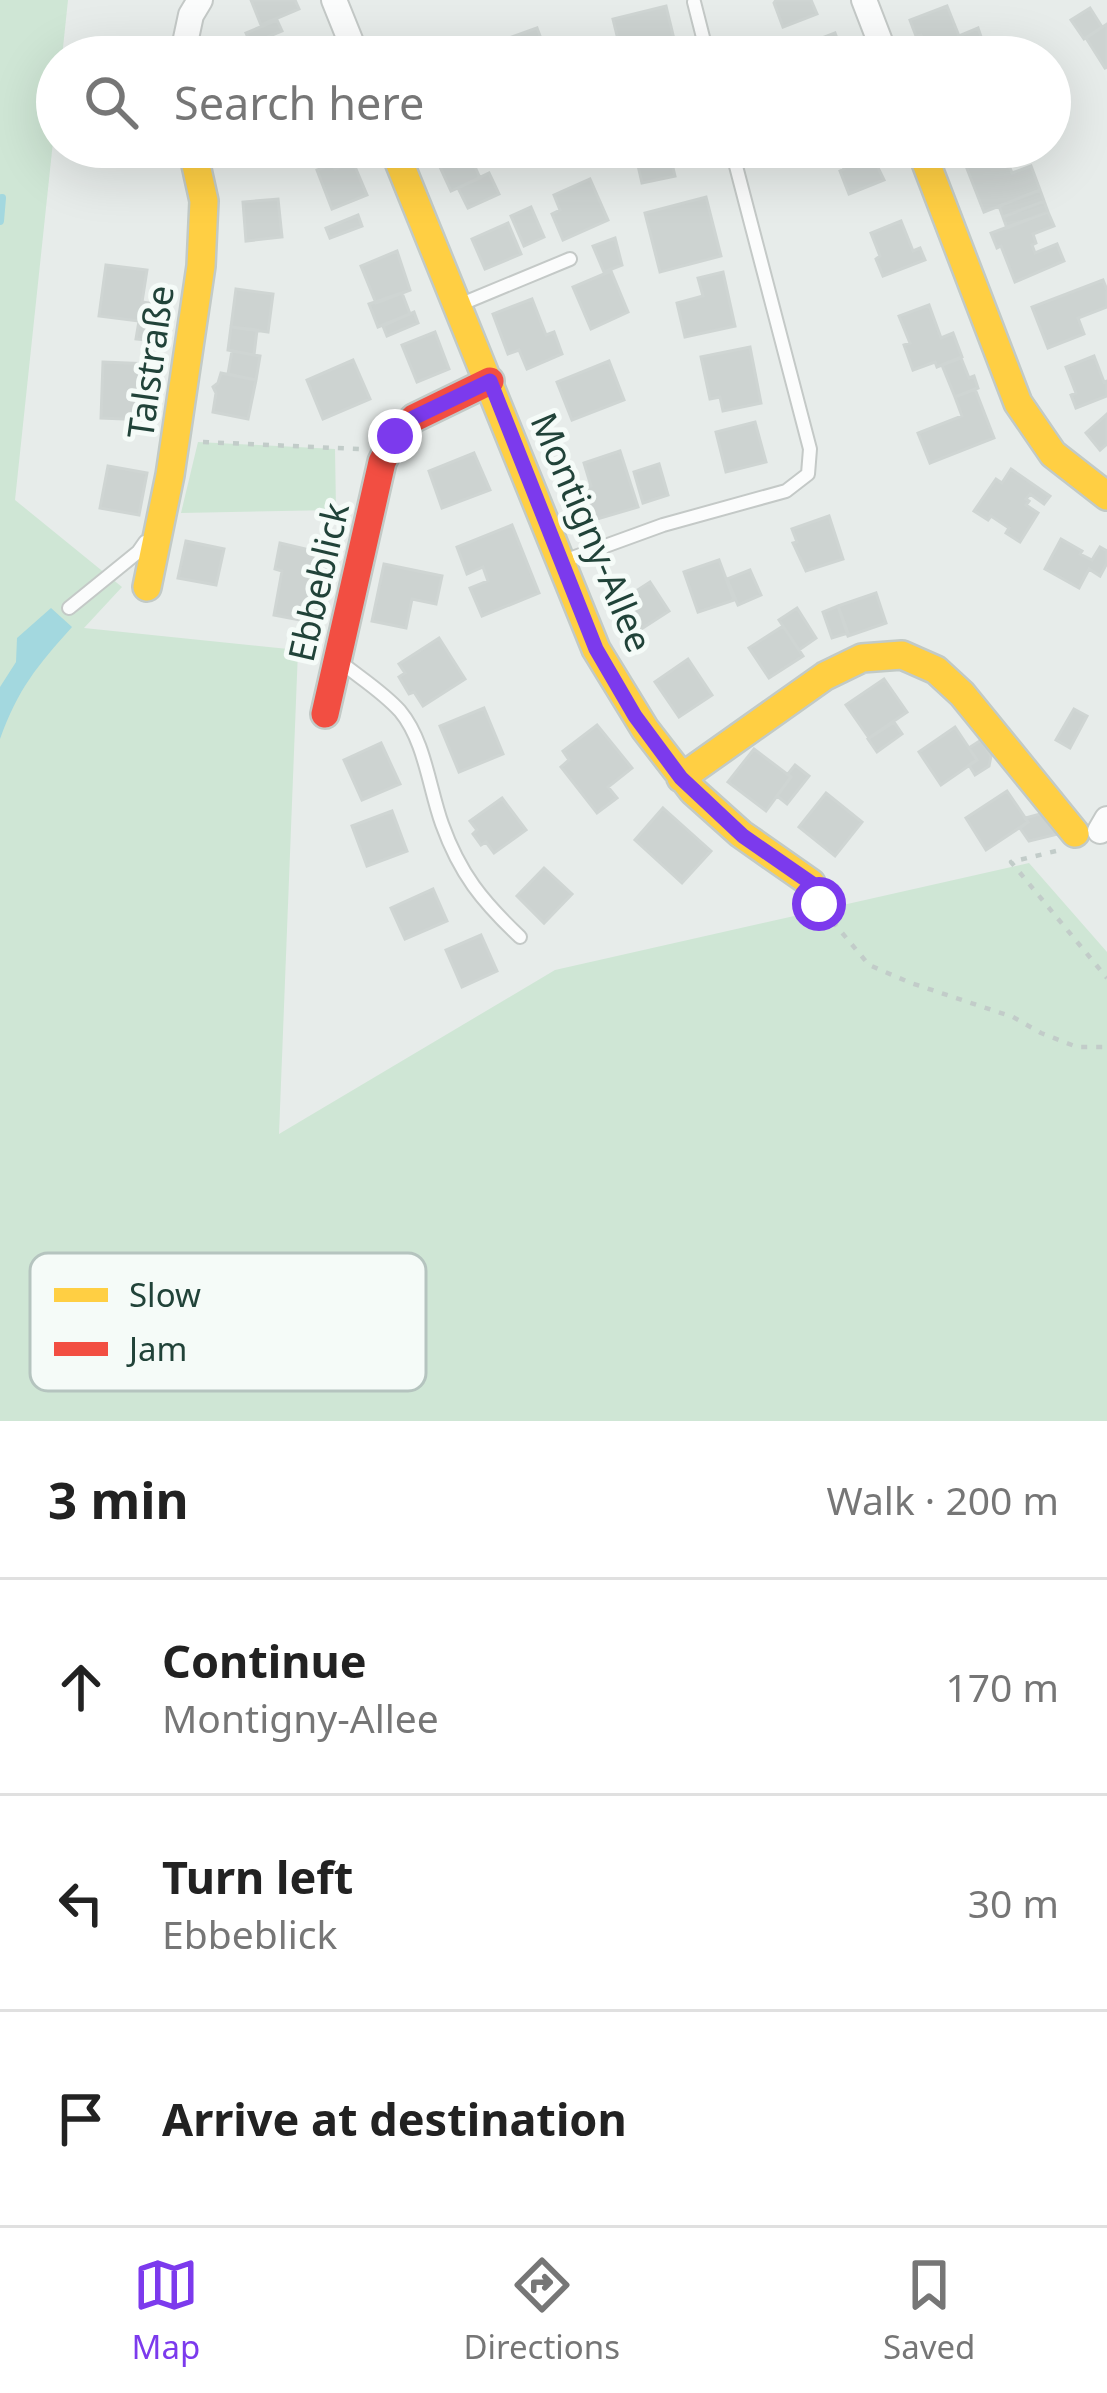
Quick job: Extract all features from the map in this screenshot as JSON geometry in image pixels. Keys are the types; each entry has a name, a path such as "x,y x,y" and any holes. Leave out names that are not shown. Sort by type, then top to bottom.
{"street":[{"path":"186,36 200,0"},
{"path":"334,0 349,36"},
{"path":"864,0 878,36"},
{"name":"Talstraße","path":"147,587 170,475 201,266 204,200 197,168"},
{"name":"Montigny-Allee","path":"402,168 596,649 635,716 681,778 743,836 811,883"},
{"path":"928,168 1018,403 1053,454 1107,496"},
{"name":"Ebbeblick","path":"325,714 382,462 395,436 413,418 490,381"},
{"path":"681,778 825,676 862,658 902,655 936,670 1094,828"}],"lane":[{"path":"694,2 703,36"},
{"path":"562,561 663,525 786,491 808,474 810,449 736,168"},
{"path":"458,305 570,259"},
{"path":"69,608 138,552 160,522"},
{"path":"338,660 402,713 416,738 461,871 484,903 520,937"}],"path":[{"path":"198,442 335,449"},
{"path":"1094,828 1078,846 1011,862 1107,978"},
{"path":"811,883 832,924 869,965 1013,1017 1077,1047 1107,1047"}],"green space":[{"path":"0,0 68,0 64,36 36,36 36,168 50,168 15,500 122,587 84,628 298,650 279,1134 555,970 1029,863 1107,952 1107,1421 0,1421"},
{"path":"198,442 335,449 336,510 181,513"}],"water":[{"path":"51,608 72,627 30,679 0,739 0,687 16,662 17,638"}],"building":[{"path":"251,0 295,0 299,9 261,25"},
{"path":"776,0 811,0 817,14 783,27"},
{"path":"666,6 673,36 617,36 613,19"},
{"path":"947,6 959,36 916,36 910,20"},
{"path":"1090,8 1102,27 1084,39 1071,20"},
{"path":"277,20 282,31 270,36 246,33"},
{"path":"1107,24 1107,67 1105,68 1086,38"},
{"path":"537,28 540,36 515,36"},
{"path":"356,168 367,195 332,209 317,170"},
{"path":"440,168 475,168 480,178 451,191"},
{"path":"639,168 673,168 675,176 642,183"},
{"path":"878,168 884,180 849,194 840,171"},
{"path":"967,168 1010,168 1012,173 1032,168 1040,190 984,212"},
{"path":"489,173 499,194 468,208 458,188"},
{"path":"590,179 608,220 563,240 552,214 560,210 554,195"},
{"path":"1040,190 1044,201 1003,217 999,206"},
{"path":"706,197 721,256 660,272 645,213"},
{"path":"278,199 282,237 246,241 243,202"},
{"path":"1044,201 1048,212 1007,228 1003,217"},
{"path":"531,207 544,237 524,246 511,216"},
{"path":"1048,212 1054,226 1033,234 1036,243 1032,245 1035,253 1057,244 1064,261 1015,282 991,233"},
{"path":"358,215 362,226 330,238 326,228"},
{"path":"901,221 913,251 920,248 925,260 883,276 871,233"},
{"path":"508,223 521,254 485,269 472,239"},
{"path":"615,238 622,265 604,272 593,246"},
{"path":"397,251 410,290 376,303 361,266"},
{"path":"106,265 147,270 142,302 170,306 165,342 136,339 139,321 99,316"},
{"path":"611,271 628,312 591,329 573,287"},
{"path":"723,272 735,326 685,337 677,303 703,296 698,278"},
{"path":"1103,280 1107,307 1078,318 1084,334 1048,348 1032,307"},
{"path":"236,289 273,294 268,332 231,327"},
{"path":"402,293 410,314 378,327 369,304"},
{"path":"532,299 546,335 554,332 562,354 527,369 519,350 508,354 493,314"},
{"path":"929,305 941,338 953,333 962,357 913,370 904,345 910,343 899,316"},
{"path":"414,312 418,323 387,336 383,326"},
{"path":"231,327 257,330 254,355 228,350"},
{"path":"435,332 449,369 417,382 402,345"},
{"path":"750,347 761,403 723,411 720,397 710,399 701,357"},
{"path":"232,351 260,356 256,380 228,374"},
{"path":"1094,356 1107,381 1107,396 1076,408 1066,367"},
{"path":"961,358 978,388 955,397 942,365"},
{"path":"353,360 370,399 323,419 307,380"},
{"path":"609,361 624,400 572,420 557,382"},
{"path":"103,362 150,364 148,420 101,418"},
{"path":"221,373 256,380 248,419 213,412 213,387"},
{"path":"975,389 994,438 930,463 918,433 962,416 955,397"},
{"path":"1107,414 1107,444 1100,450 1086,433"},
{"path":"755,422 766,462 726,472 716,432"},
{"path":"620,451 638,507 594,520 584,488 591,486 584,463"},
{"path":"474,453 490,490 442,508 429,471"},
{"path":"659,464 668,495 643,503 634,472"},
{"path":"108,466 147,473 139,515 100,508"},
{"path":"1011,469 1050,496 1044,504 1030,494 1026,499 1026,505 1038,513 1020,542 1006,533 1009,528 974,511 996,479 1002,483"},
{"path":"829,516 843,559 806,571 792,529"},
{"path":"512,525 539,593 482,616 470,588 488,581 483,567 467,574 457,547"},
{"path":"1061,539 1092,560 1100,547 1107,551 1100,576 1089,569 1079,588 1045,569"},
{"path":"186,541 224,549 216,585 178,578"},
{"path":"280,543 331,555 316,623 274,615 282,571 275,569"},
{"path":"719,560 734,600 698,612 684,572"},
{"path":"384,564 442,576 436,604 412,599 406,628 372,621"},
{"path":"750,570 761,595 738,605 727,579"},
{"path":"650,582 669,611 632,635 613,606"},
{"path":"876,593 886,623 848,636 838,606"},
{"path":"838,606 848,633 832,638 823,612"},
{"path":"797,608 816,638 799,650 779,620"},
{"path":"783,626 803,656 769,678 749,648"},
{"path":"439,638 465,679 423,706 399,677 405,673 399,664"},
{"path":"688,659 712,695 679,717 655,682"},
{"path":"884,679 907,712 869,738 846,705"},
{"path":"484,708 503,754 459,772 440,726"},
{"path":"1074,709 1087,716 1070,748 1056,740"},
{"path":"894,722 902,734 877,752 868,739"},
{"path":"597,725 632,768 608,787 617,798 597,813 561,767 569,760 563,751"},
{"path":"955,727 977,760 941,785 919,752"},
{"path":"981,740 991,756 989,766 975,775 969,765 977,760 969,748"},
{"path":"381,743 400,784 362,800 344,760"},
{"path":"754,749 791,777 766,811 728,782"},
{"path":"795,765 809,776 787,804 777,796"},
{"path":"1007,791 1028,822 986,850 966,818"},
{"path":"826,793 862,822 835,856 799,827"},
{"path":"502,798 526,830 494,853 486,842 481,845 470,821"},
{"path":"663,808 711,851 682,883 635,840"},
{"path":"392,811 407,851 367,866 352,826"},
{"path":"1051,811 1058,834 1029,841 1020,828 1028,822 1025,818"},
{"path":"544,868 572,894 544,923 517,896"},
{"path":"433,889 447,921 405,939 391,908"},
{"path":"481,935 497,971 462,987 446,950"}],"waterway":[{"path":"0,221 2,198"}],"traffic: slow":[{"path":"147,587 170,475 201,266 204,201 197,168"},
{"path":"401,168 596,649 645,729 693,791 741,834 811,883"},
{"path":"928,168 1018,403 1053,454 1107,496"},
{"path":"681,778 825,676 862,658 902,655 936,670 962,694 1075,833"}],"traffic: jam":[{"path":"325,714 382,462 395,436 414,418 490,381"}],"route":[{"path":"395,436 413,418 490,381 596,649 635,716 681,778 743,836 811,883 819,904"}]}
